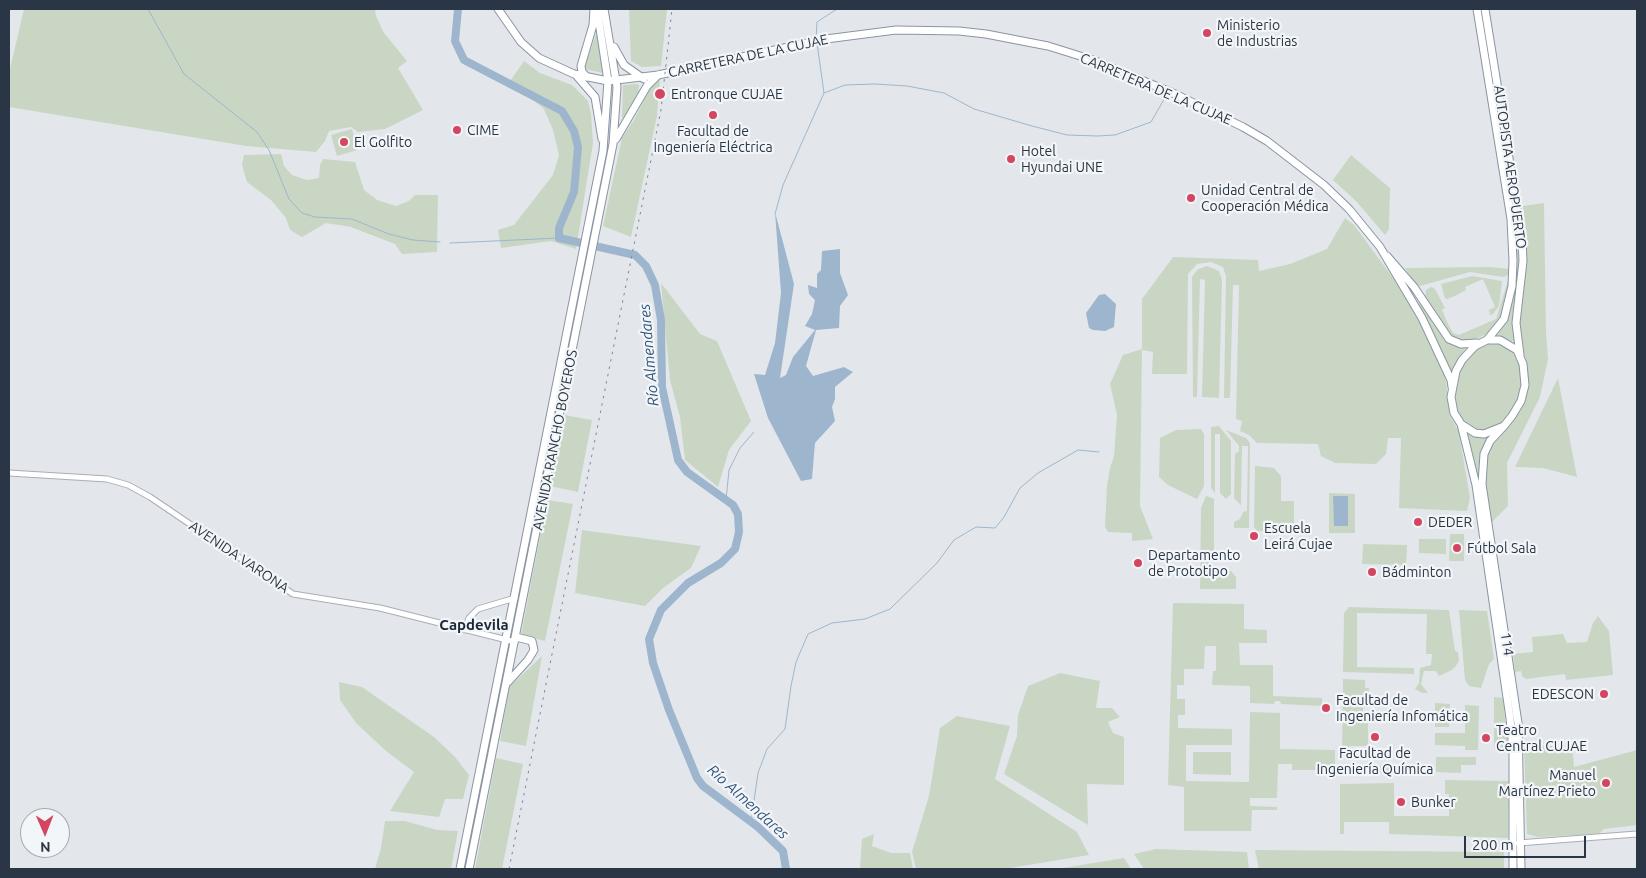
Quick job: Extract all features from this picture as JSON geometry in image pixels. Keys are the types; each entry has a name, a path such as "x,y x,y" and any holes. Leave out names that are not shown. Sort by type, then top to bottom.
{"highway":[{"name":"CARRETERA DE LA CUJAE","path":"498,9 527,49 546,62 574,74 608,81 658,75 813,41 896,30 959,31 1048,46 1093,60 1175,94 1244,127 1267,141 1335,195 1349,209 1419,294 1449,339 1461,344 1485,341"},
{"path":"588,77 581,70 596,9"},
{"name":"AVENIDA RANCHO BOYEROS","path":"469,869 516,640 595,214 603,151 608,81 596,9"},
{"name":"AVENIDA RANCHO BOYEROS","path":"595,214 612,151 616,124 616,81 604,9"},
{"name":"AUTOPISTA AEROPUERTO","path":"1476,9 1511,219 1514,262 1512,286 1504,319 1485,341"},
{"name":"AUTOPISTA AEROPUERTO","path":"1486,9 1522,239 1523,261 1516,323 1520,355"},
{"path":"609,30 619,58 646,82 646,90"},
{"path":"564,70 576,67 584,56"},
{"path":"574,74 590,90 596,101 603,151"},
{"path":"612,151 619,132 658,75"},
{"name":"CARRETERA DE LA CUJAE","path":"1381,249 1422,318 1451,380 1452,387"},
{"name":"AVENIDA RANCHO BOYEROS","path":"460,869 584,271"},
{"path":"1419,294 1422,318"},
{"path":"1485,341 1506,342 1520,355 1525,374 1523,393 1517,409 1504,426 1484,434 1469,430 1460,424 1454,413 1452,387 1462,360 1485,341"},
{"name":"114","path":"1460,424 1476,485 1512,747 1512,869"},
{"name":"114","path":"1504,426 1490,441 1484,454 1482,484 1518,722 1521,869"},
{"path":"1493,602 1501,602"},
{"path":"505,687 534,652 532,641 516,640"}],"street":[{"name":"AVENIDA VARONA","path":"9,473 107,479 128,485 150,497 292,594 380,608 465,630 516,640"},
{"path":"465,630 469,618 478,609 515,598"},
{"path":"1513,843 1637,834"}],"green space":[{"path":"24,9 375,9 376,16 384,33 407,61 398,68 423,110 385,129 358,132 351,127 329,131 325,141 316,152 246,146 9,107 10,69"},
{"path":"629,9 667,9 661,66 642,67 631,61"},
{"path":"598,28 603,73 584,69"},
{"path":"524,61 540,73 572,85 588,101 591,113 593,143 576,249 551,241 501,248 498,230 514,225 553,175 559,155 553,130 544,109 510,81"},
{"path":"660,80 657,116 631,237 603,226 622,138 634,120 652,85"},
{"path":"623,85 639,85 638,93 624,118 622,117"},
{"path":"1500,121 1519,238 1518,294 1513,321 1515,342 1496,335 1503,326 1514,281 1498,122"},
{"name":"El Golfito","path":"352,129 357,150 337,156 331,135"},
{"path":"281,154 284,166 292,175 307,180 319,178 320,165 323,159 355,162 364,190 377,200 396,206 409,201 415,195 438,195 437,252 402,254 395,244 351,227 326,223 302,237 290,230 286,218 271,200 247,182 242,165 244,155"},
{"path":"1351,155 1390,188 1389,229 1385,235 1356,201 1333,180"},
{"path":"1544,203 1548,359 1540,397 1507,463 1508,506 1490,524 1485,483 1487,457 1493,443 1520,411 1527,393 1526,364 1519,323 1527,261 1523,206"},
{"path":"1345,218 1354,225 1402,290 1417,314 1445,373 1450,416 1462,436 1460,439 1470,498 1467,511 1399,508 1401,438 1388,438 1386,454 1376,464 1335,463 1321,456 1318,444 1257,443 1249,435 1240,431 1242,421 1236,419 1239,285 1233,285 1230,398 1224,398 1226,276 1223,267 1211,262 1197,264 1188,274 1187,374 1152,374 1153,352 1142,350 1140,506 1153,539 1132,541 1132,533 1108,532 1105,527 1107,486 1114,456 1117,415 1110,384 1123,355 1142,349 1142,299 1173,257 1258,260 1259,271 1290,264 1327,249"},
{"path":"1207,266 1219,271 1222,280 1219,398 1202,397 1205,280 1200,279 1197,397 1193,397 1192,277 1197,270"},
{"path":"1489,267 1510,269 1508,275 1503,277 1470,272 1420,286 1416,285 1405,268"},
{"path":"1510,274 1509,293 1503,315 1492,332 1468,342 1463,342 1449,335 1425,299 1426,290 1431,287 1435,289 1445,308 1442,310 1449,326 1453,333 1459,335 1496,319"},
{"path":"1472,276 1502,281 1499,306 1493,314 1490,315 1489,310 1495,307 1483,279 1465,287 1466,290 1455,296 1445,298 1441,284"},
{"path":"661,283 700,334 717,341 751,421 729,450 718,487 685,460 680,417 670,380"},
{"path":"1420,298 1440,331 1467,347 1458,359 1451,374 1427,324 1419,303"},
{"path":"1495,342 1512,348 1520,361 1523,375 1516,407 1505,422 1496,428 1481,431 1471,428 1461,420 1456,409 1454,396 1457,376 1470,354 1483,344"},
{"path":"1558,378 1577,477 1543,468 1515,467"},
{"path":"564,415 592,420 578,492 550,486"},
{"path":"1219,426 1231,441 1231,494 1226,499 1220,493 1220,434 1215,434 1215,493 1211,488 1211,427"},
{"path":"1201,429 1204,434 1204,486 1197,499 1168,485 1159,477 1160,438 1176,430"},
{"path":"1226,430 1246,438 1250,443 1249,528 1234,528 1234,522 1240,519 1243,512 1247,511 1248,446 1242,446 1241,505 1234,498 1235,454 1239,451 1239,446"},
{"path":"1467,434 1489,437 1482,454 1495,591"},
{"path":"1255,466 1274,468 1281,476 1281,501 1294,501 1294,531 1258,531 1254,528"},
{"path":"1329,493 1355,494 1355,533 1329,533"},
{"path":"1206,496 1214,499 1214,558 1209,561 1208,569 1231,571 1236,577 1236,589 1200,589 1201,508"},
{"path":"547,500 573,504 545,641 521,635"},
{"path":"582,530 701,546 691,568 663,588 645,606 575,593"},
{"name":"Fútbol Sala","path":"1450,534 1464,534 1464,561 1449,561"},
{"path":"1419,539 1446,539 1446,554 1419,553"},
{"path":"1363,544 1407,545 1406,565 1362,564"},
{"path":"1173,603 1244,604 1244,629 1267,630 1267,643 1239,643 1240,665 1273,665 1273,696 1322,698 1322,706 1281,704 1280,701 1275,701 1274,704 1250,703 1250,686 1212,685 1213,671 1216,671 1216,646 1205,646 1204,669 1184,669 1184,685 1177,685 1177,699 1185,699 1185,715 1178,715 1178,728 1232,729 1232,745 1186,745 1186,781 1249,782 1250,712 1280,713 1280,749 1335,750 1335,777 1327,777 1327,770 1292,770 1292,764 1278,764 1277,798 1250,798 1250,806 1277,807 1277,810 1252,810 1251,831 1184,831 1184,787 1168,785"},
{"path":"1349,607 1449,610 1455,651 1458,652 1459,660 1456,666 1439,676 1436,671 1424,671 1421,684 1428,693 1422,693 1415,689 1419,683 1420,668 1431,665 1432,654 1426,654 1427,614 1357,613 1357,667 1414,668 1414,674 1343,672 1344,613"},
{"path":"1459,610 1487,611 1494,659 1489,664 1481,688 1469,686 1465,680"},
{"path":"1598,616 1609,631 1613,675 1566,680 1565,674 1526,679 1522,676 1521,671 1515,672 1513,654 1533,652 1532,637 1563,634 1567,643 1587,642 1593,623"},
{"path":"542,656 526,746 500,741 509,687"},
{"path":"1060,673 1100,681 1096,708 1112,708 1120,717 1108,722 1113,733 1124,737 1124,785 1087,784 1088,825 1004,774 1017,736 1018,715 1028,686"},
{"path":"1343,679 1365,680 1365,688 1369,688 1368,703 1376,703 1376,707 1363,707 1363,715 1368,716 1368,746 1349,746 1348,757 1342,756"},
{"path":"339,682 362,687 434,737 455,757 469,775 463,799 445,799 439,817 390,811 414,772 386,751 356,723 340,700"},
{"path":"1494,697 1503,698 1508,749 1494,749"},
{"path":"1435,703 1450,704 1449,727 1435,727"},
{"path":"1465,705 1479,706 1478,750 1465,750 1465,746 1435,745 1435,733 1465,733"},
{"path":"957,716 1010,726 995,779 1077,832 1089,855 1004,869 916,869 912,852 929,796 940,728"},
{"path":"1572,745 1574,767 1637,750 1637,825 1604,829 1599,834 1538,837 1527,834 1524,747"},
{"path":"1193,752 1231,752 1231,775 1193,774"},
{"path":"1436,757 1476,757 1476,765 1461,765 1461,773 1436,772"},
{"path":"496,758 523,764 502,869 475,869"},
{"path":"1342,765 1408,766 1408,773 1342,772"},
{"path":"1445,780 1509,781 1508,838 1389,834 1389,822 1344,822 1344,834 1340,834 1340,784 1394,783 1394,816 1449,816 1449,794 1445,794"},
{"path":"385,821 405,821 437,830 458,831 451,869 375,869 381,848"},
{"path":"874,834 872,846 891,853 910,853 913,869 860,869 862,839"},
{"path":"1156,849 1247,852 1249,869 1144,869 1134,854"},
{"path":"1255,850 1504,852 1504,869 1259,869"},
{"path":"1124,858 1131,869 1057,869"}],"water":[{"path":"775,212 794,284 780,378 786,375 793,357 815,330 805,326 812,314 815,300 809,294 808,285 817,288 817,274 821,270 822,251 840,249 840,273 848,295 840,306 839,328 816,330 806,366 813,376 844,367 853,372 835,387 835,399 832,407 835,421 815,443 812,479 801,481 768,418 754,374 765,375 775,343 781,293"},
{"path":"1105,294 1116,304 1114,327 1105,331 1093,330 1089,328 1086,313 1099,295"},
{"path":"1333,496 1348,496 1348,526 1334,526"}],"waterway":[{"path":"148,9 184,74 257,132 269,150 289,199 302,213 315,217 352,219 389,234 413,240 440,242"},
{"name":"Río Almendares","path":"458,9 455,41 464,60 562,111 574,131 578,147 574,192 559,228 559,238 635,255 646,266 655,285 661,320 662,387 678,460 687,472 733,505 738,514 739,532 735,549 721,563 688,583 661,610 649,639 653,663 669,710 697,778 703,786 758,827 783,851 786,869"},
{"path":"816,39 817,22 837,9"},
{"path":"775,214 783,185 824,93 817,43"},
{"path":"824,93 845,85 907,86 944,93 974,109 1032,126 1067,135 1098,136 1115,135 1151,122 1166,96"},
{"path":"450,243 559,238"},
{"path":"726,500 729,470 740,448 754,432"},
{"path":"751,822 758,773 767,749 785,729 796,662 808,634 832,623 865,619 890,609 937,563 954,540 976,527 995,528 1004,517 1020,488 1038,473 1078,450 1099,452"}],"railway":[{"path":"509,869 661,110 672,9"}],"place":[{"name":"Ministerio de Industrias","path":"1207,33"},
{"name":"Entronque CUJAE","path":"660,94"},
{"name":"Facultad de Ingeniería Eléctrica","path":"713,115"},
{"name":"CIME","path":"457,130"},
{"name":"El Golfito","path":"344,142"},
{"name":"Hotel Hyundai UNE","path":"1011,159"},
{"name":"Unidad Central de Cooperación Médica","path":"1191,198"},
{"name":"DEDER","path":"1418,522"},
{"name":"Escuela Leirá Cujae","path":"1254,536"},
{"name":"Fútbol Sala","path":"1457,548"},
{"name":"Departamento de Prototipo","path":"1138,563"},
{"name":"Bádminton","path":"1372,572"},
{"name":"EDESCON","path":"1604,694"},
{"name":"Facultad de Ingeniería Infomática","path":"1326,708"},
{"name":"Facultad de Ingeniería Química","path":"1375,737"},
{"name":"Teatro Central CUJAE","path":"1486,738"},
{"name":"Manuel Martínez Prieto","path":"1606,783"},
{"name":"Bunker","path":"1401,802"}],"district":[{"name":"Capdevila","path":"474,625"}]}
